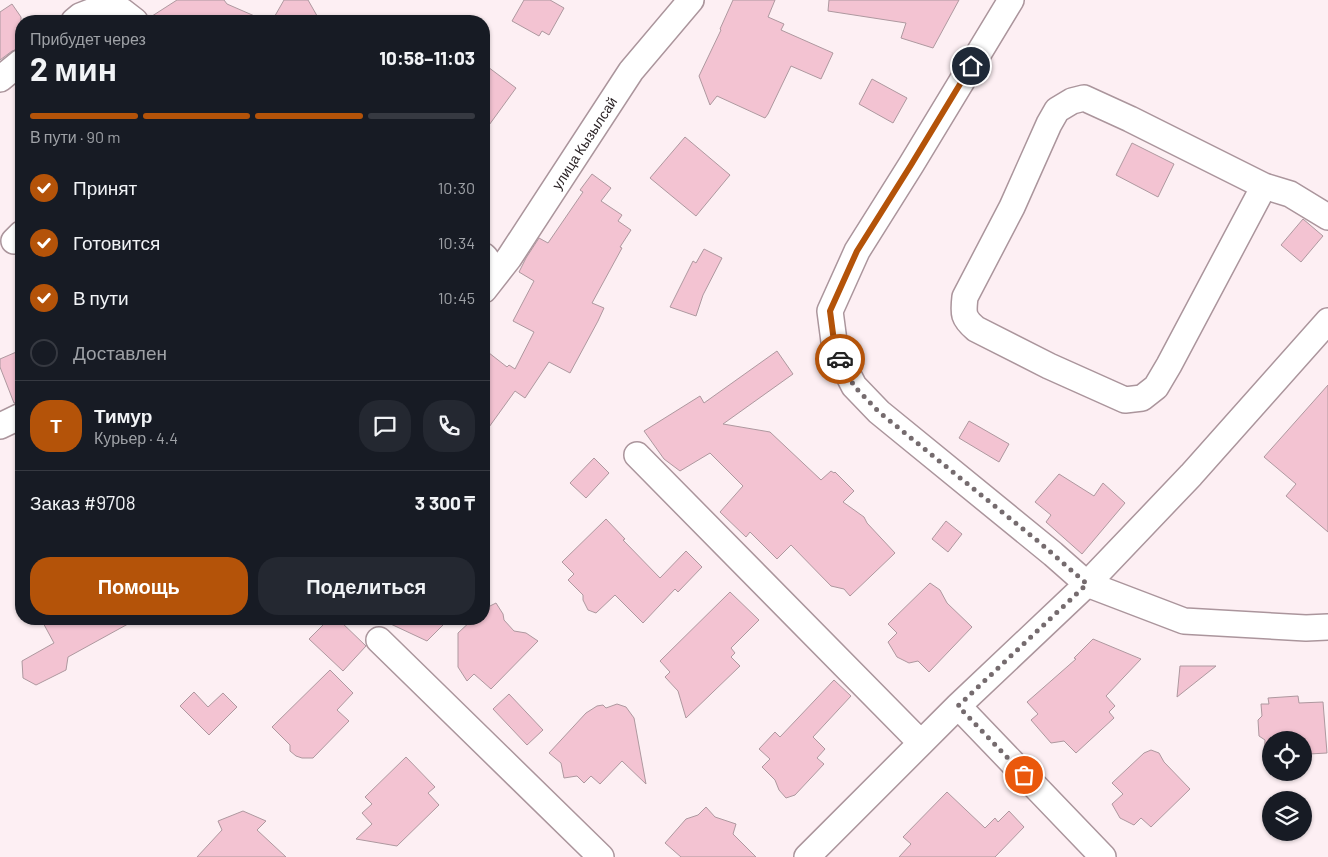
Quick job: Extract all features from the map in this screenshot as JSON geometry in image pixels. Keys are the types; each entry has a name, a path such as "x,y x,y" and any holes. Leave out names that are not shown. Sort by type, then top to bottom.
{"street":[{"name":"улица Кызылсай","path":"490,282 520,242 631,71 691,0"},
{"path":"1011,0 857,251 830,311 835,349 854,386 879,412 1087,584 1184,622 1306,628 1328,627"},
{"path":"83,15 103,7 128,11"},
{"path":"0,78 15,67"},
{"path":"1264,186 1169,365 1156,387 1142,398 1125,400 1049,366 976,329 966,320 964,309 965,297 1012,207 1049,124 1057,110 1072,101 1084,98 1264,186 1290,194 1328,217"},
{"path":"490,256 503,254 520,242"},
{"path":"807,857 958,706 1087,584 1191,475 1328,321"},
{"path":"0,426 15,419"},
{"path":"637,455 921,743"},
{"path":"379,640 601,857"},
{"path":"958,706 1103,857"}],"building":[{"path":"177,0 224,0 227,4 252,15 154,15"},
{"path":"284,0 308,0 317,15 275,15"},
{"path":"524,0 550,0 564,8 549,35 542,31 539,36 512,21"},
{"path":"733,0 775,0 768,17 784,24 781,30 833,53 821,79 791,66 765,118 717,96 710,105 699,76"},
{"path":"829,0 959,0 933,48 901,38 906,23 828,11"},
{"path":"12,4 20,15 15,15 15,50 0,60 0,12"},
{"path":"490,68 516,88 490,124"},
{"path":"872,79 907,98 893,123 859,104"},
{"path":"685,137 730,175 696,216 650,178"},
{"path":"1132,143 1174,164 1158,197 1116,175"},
{"path":"592,174 611,188 601,201 622,215 618,221 631,230 620,247 622,248 592,303 604,308 570,373 549,362 525,398 515,391 490,426 490,354 507,367 509,365 515,369 534,332 513,321 534,281 519,272 539,238 548,243 583,192 580,190"},
{"path":"1303,219 1323,236 1301,262 1281,245"},
{"path":"704,249 722,258 703,295 696,316 670,307 693,261 696,263"},
{"path":"777,351 793,374 723,424 770,432 821,480 831,471 835,472 854,491 843,502 864,517 867,523 895,553 850,596 844,589 831,586 791,545 777,559 750,532 746,537 720,512 743,486 710,453 680,471 664,459 644,431 700,396 704,403"},
{"path":"15,353 15,403 0,367 0,359"},
{"path":"1328,385 1328,532 1286,496 1296,484 1264,457"},
{"path":"969,421 1009,444 999,462 959,438"},
{"path":"594,458 609,473 586,498 570,483"},
{"path":"1059,474 1094,496 1103,483 1125,503 1082,554 1046,522 1051,515 1035,502"},
{"path":"606,519 625,539 623,540 660,578 686,551 702,567 678,592 675,589 643,623 615,595 596,613 588,610 583,600 583,595 568,580 574,574 562,562"},
{"path":"946,521 962,534 948,552 932,539"},
{"path":"930,583 940,590 947,603 972,627 929,672 918,661 909,663 897,657 888,642 897,633 888,624"},
{"path":"730,592 759,620 731,648 735,653 731,657 740,666 686,718 678,691 665,677 670,672 660,661"},
{"path":"496,603 503,614 504,620 514,631 526,633 538,641 491,689 474,674 467,681 458,667 458,633 467,625 490,625 490,606"},
{"path":"44,625 126,625 68,657 66,670 36,685 23,678 22,661 54,643"},
{"path":"323,625 344,625 366,646 343,671 309,639"},
{"path":"393,625 443,625 427,641"},
{"path":"1093,639 1141,659 1106,696 1115,706 1109,712 1114,718 1076,753 1064,741 1051,743 1031,720 1038,714 1027,702 1076,659 1074,658"},
{"path":"1180,666 1216,666 1177,697"},
{"path":"330,670 353,693 337,710 349,721 313,758 296,756 290,751 290,745 272,727"},
{"path":"834,680 851,696 813,737 825,749 817,758 824,764 795,795 786,798 779,790 775,780 762,767 770,759 759,749 775,732 780,737"},
{"path":"194,692 208,707 223,693 237,707 209,735 180,706"},
{"path":"509,694 543,730 527,745 493,709"},
{"path":"1298,696 1299,703 1323,702 1327,753 1312,754 1312,731 1262,731 1262,738 1259,736 1258,720 1262,716 1261,704 1269,704 1268,698"},
{"path":"617,704 626,707 634,718 646,784 622,761 600,784 591,776 584,783 577,776 564,778 561,763 549,753 586,713 597,706 603,705 606,708"},
{"path":"1151,750 1159,753 1164,762 1190,789 1151,827 1141,818 1134,825 1120,818 1112,804 1123,794 1112,783 1144,753"},
{"path":"406,757 435,787 428,793 439,805 397,846 356,839 372,824 362,813 372,804 365,797"},
{"path":"947,792 985,828 995,818 998,822 1009,811 1024,827 995,857 899,857 911,844 903,837"},
{"path":"706,807 715,817 736,824 733,834 756,857 681,857 665,843 686,819 698,815"},
{"path":"243,811 266,821 257,830 286,857 197,857 222,830 218,821"}],"way so far":[{"path":"840,359 854,386 879,412 1039,542 1087,584 958,706 1024,775"}],"route":[{"path":"840,359 835,349 830,311 857,251 971,66"}]}
